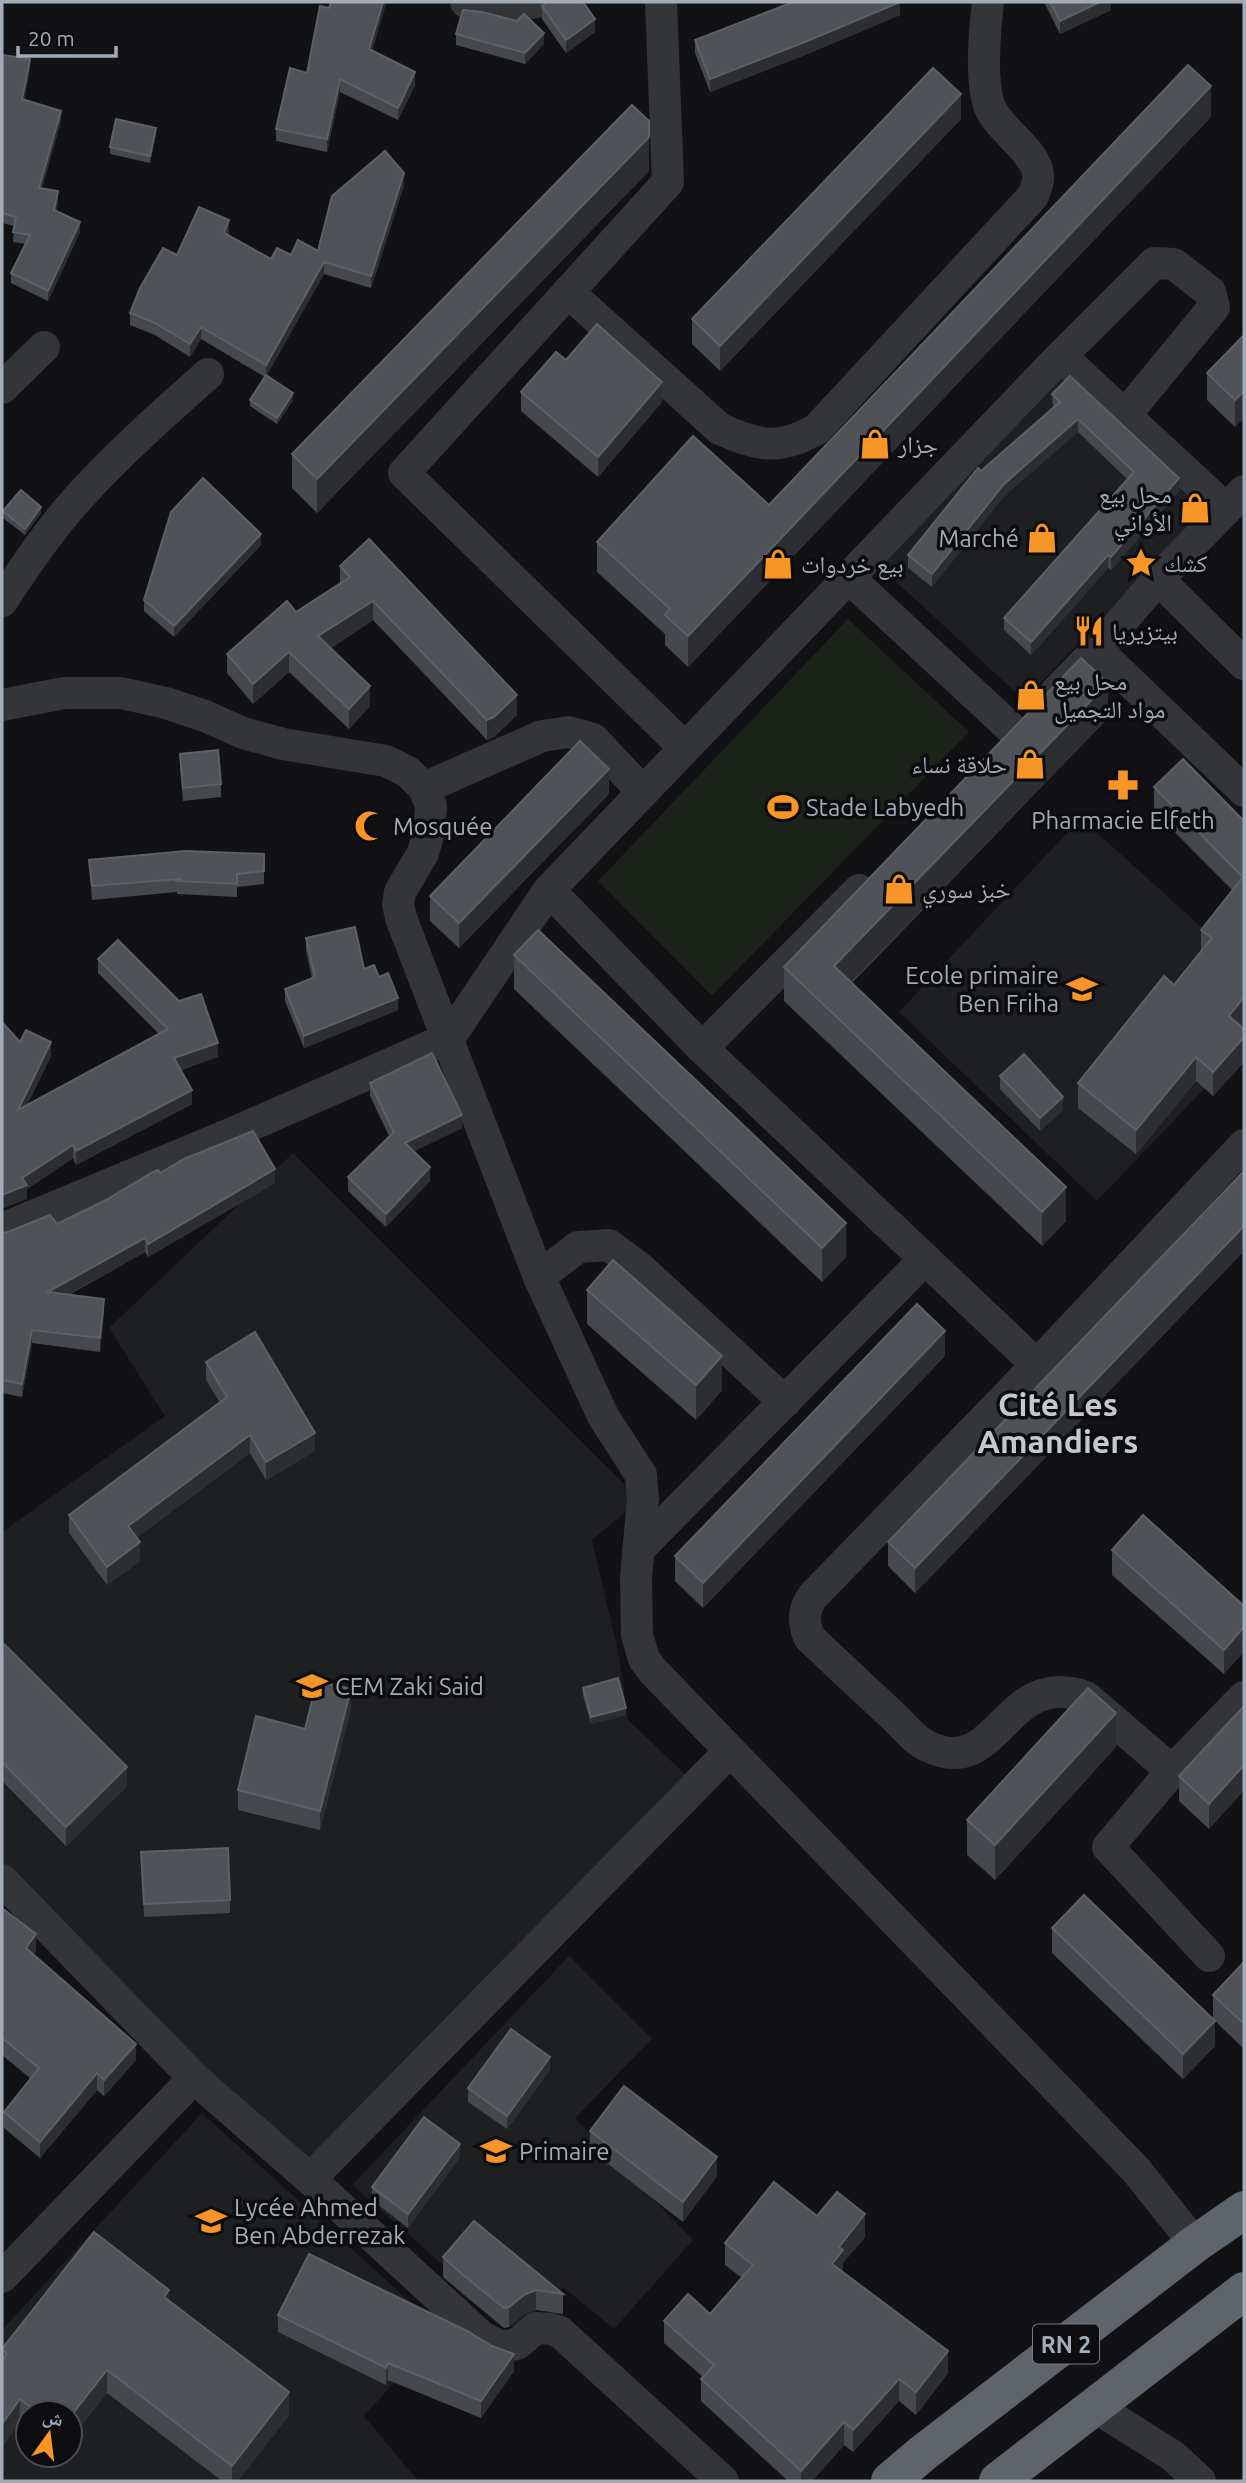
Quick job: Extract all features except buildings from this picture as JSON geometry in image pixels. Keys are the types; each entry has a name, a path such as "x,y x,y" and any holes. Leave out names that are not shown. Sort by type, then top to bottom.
{"highway":[{"name":"RN 2","path":"890,2481 1195,2244 1244,2210"},
{"name":"RN 2","path":"999,2481 1244,2291"}],"street":[{"path":"466,2 537,2"},
{"path":"661,2 668,181 404,473 685,748"},
{"path":"568,292 720,429 745,440 773,445 797,440 817,429 1033,196 1038,173 1034,162 989,105 983,43 988,2"},
{"path":"2,1229 236,1132 449,1038 549,890 1154,263 1174,264 1210,292 1214,307 1126,414"},
{"path":"2,388 44,347"},
{"path":"849,578 1006,742 1097,650 1157,579 1235,500 1126,414 1062,356"},
{"path":"2,601 42,542 79,498 138,435 208,374"},
{"path":"1157,579 1244,664"},
{"path":"1097,650 1244,791"},
{"path":"2,705 64,693 121,693 166,703 243,733 283,744 386,761 408,772 424,788 431,806 429,832 423,853 406,879 398,904 401,918 539,1277 603,1416 641,1475 643,1522 638,1550 637,1635 644,1659 1136,2170 1195,2244"},
{"path":"424,788 542,736 569,732 593,739 643,792"},
{"path":"702,1048 878,871"},
{"path":"549,890 702,1048 1037,1365"},
{"path":"1172,1772 1086,1697 1071,1692 1048,1693 1026,1701 982,1745 953,1753 938,1751 924,1745 809,1637 804,1615 813,1596 1037,1365 1244,1145"},
{"path":"539,1277 578,1247 609,1245 641,1269 785,1402"},
{"path":"638,1550 925,1259"},
{"path":"1209,1956 1108,1847 1172,1772 1244,1697"},
{"path":"310,2179 730,1751"},
{"path":"2,1880 194,2078 310,2179 482,2337 501,2347 517,2344 536,2328 559,2332 723,2481"},
{"path":"2,2277 194,2078"},
{"path":"1095,2407 1173,2456 1200,2481"}],"shaded area":[{"name":"Marché","path":"1062,377 1206,511 1024,700 877,564"},
{"name":"Stade Labyedh","path":"848,619 969,732 712,996 598,881"},
{"name":"Ecole primaire Ben Friha","path":"1081,818 1244,966 1244,1047 1097,1201 899,1012"},
{"name":"CEM Zaki Said","path":"293,1153 640,1500 592,1540 618,1651 628,1720 688,1777 298,2183 2,1890 2,1532 165,1416 109,1328"},
{"name":"Primaire","path":"569,1956 652,2039 575,2118 693,2240 614,2329 563,2287 516,2329 352,2185"},
{"name":"Lycée Ahmed Ben Abderrezak","path":"202,2113 441,2330 364,2416 418,2481 2,2481 2,2330"}],"place":[{"name":"جزار","path":"875,444"},
{"name":"محل بيع الأواني","path":"1195,508"},
{"name":"Marché","path":"1042,538"},
{"name":"كشك","path":"1141,563"},
{"name":"بيع خردوات","path":"778,564"},
{"name":"بيتزيريا","path":"1089,631"},
{"name":"محل بيع مواد التجميل","path":"1031,695"},
{"name":"حلاقة نساء","path":"1030,764"},
{"name":"Pharmacie Elfeth","path":"1123,785"},
{"name":"Stade Labyedh","path":"783,807"},
{"name":"Mosquée","path":"370,826"},
{"name":"خبز سوري","path":"899,889"},
{"name":"Ecole primaire Ben Friha","path":"1082,989"},
{"name":"CEM Zaki Said","path":"312,1686"},
{"name":"Primaire","path":"496,2151"},
{"name":"Lycée Ahmed Ben Abderrezak","path":"211,2221"}],"district":[{"name":"Cité Les Amandiers","path":"1058,1422"}]}
